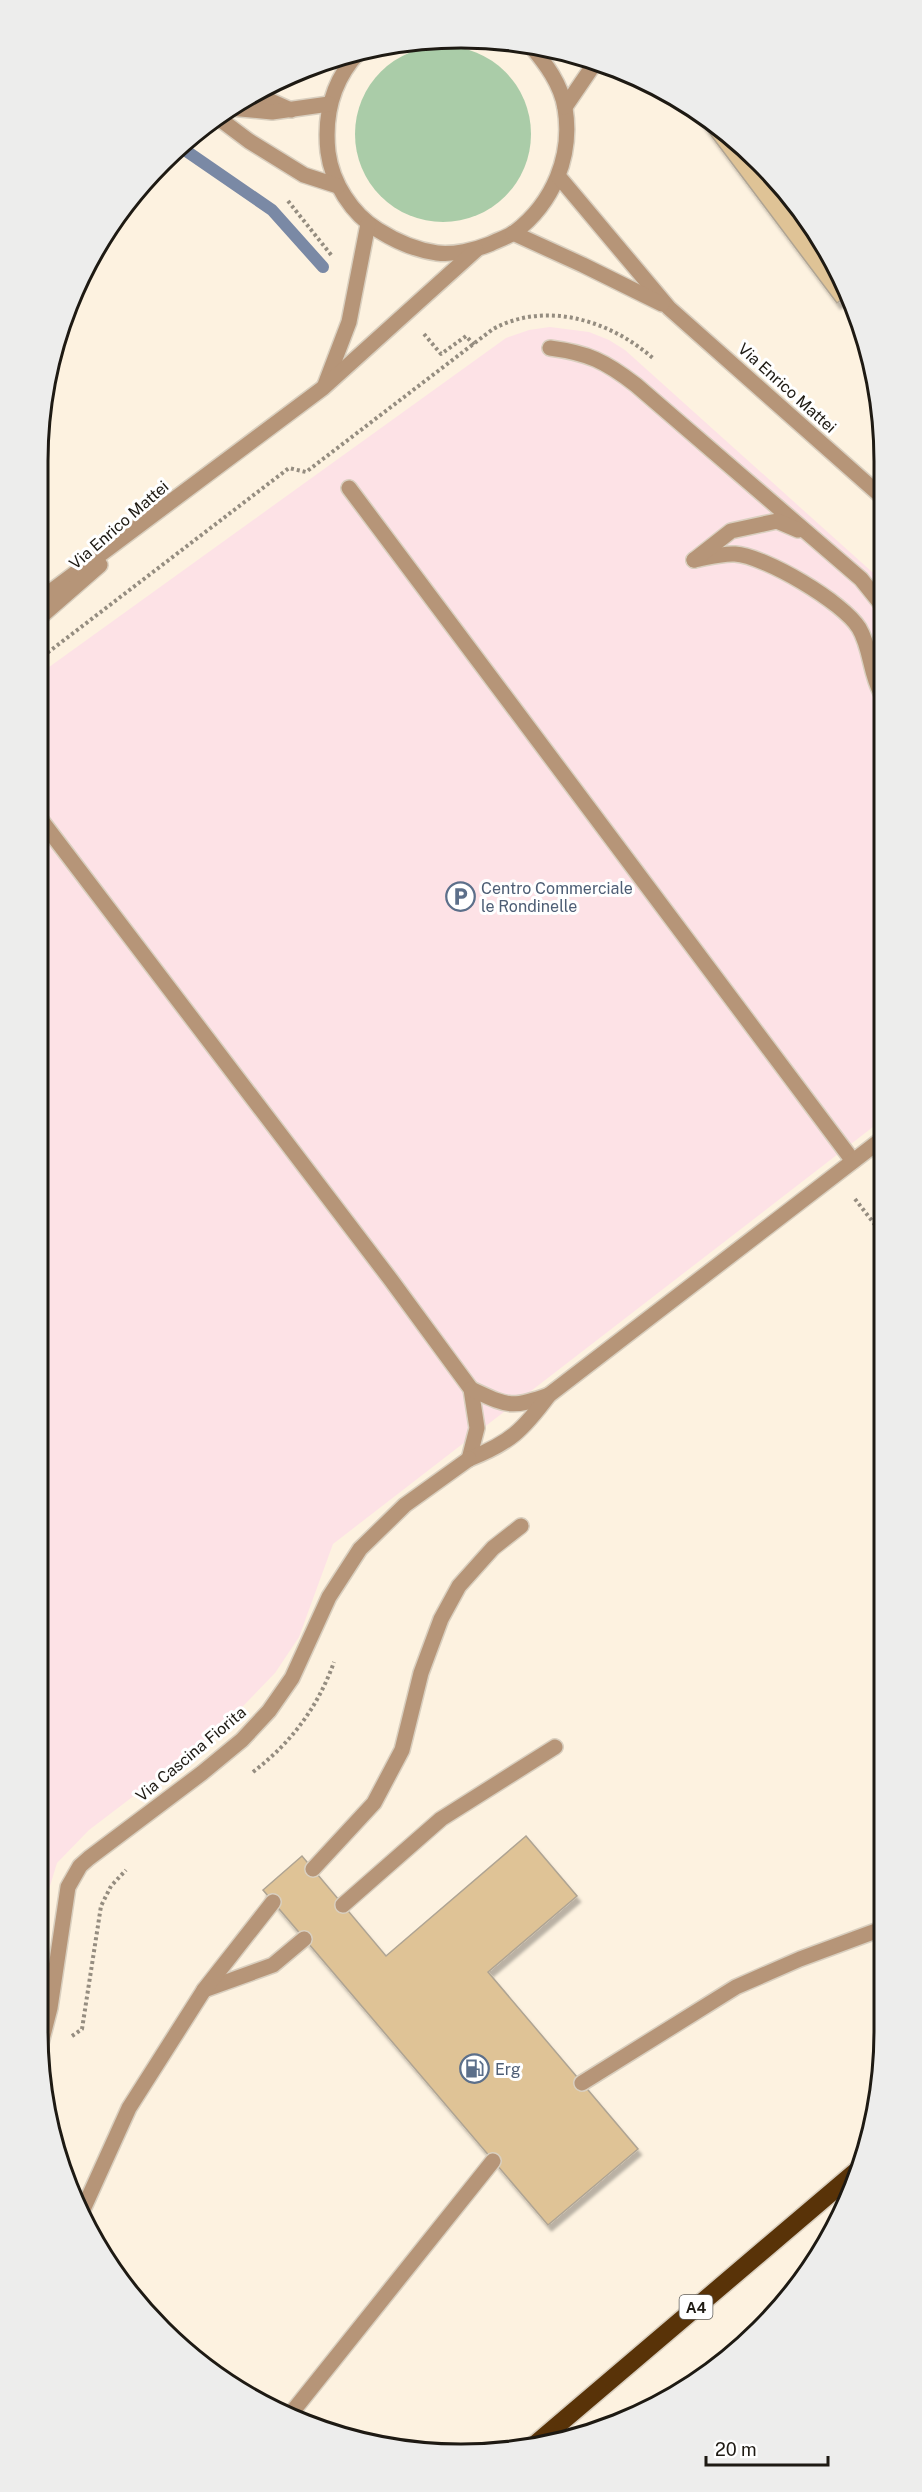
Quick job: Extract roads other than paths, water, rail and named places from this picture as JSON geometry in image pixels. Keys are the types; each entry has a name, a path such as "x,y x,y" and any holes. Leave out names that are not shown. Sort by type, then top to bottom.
{"highway":[{"name":"A4","path":"546,2435 846,2180"}],"street":[{"path":"348,64 329,104 326,131 329,159 338,186 351,207 368,224 401,244 438,253 476,250 513,233 540,209 559,177 567,142 565,107 551,71 538,55"},
{"path":"565,107 591,69"},
{"path":"264,98 291,110"},
{"path":"245,109 272,112 329,104"},
{"path":"225,123 249,141 304,175 338,186"},
{"name":"Via Enrico Mattei","path":"559,177 669,308 874,490"},
{"path":"324,388 349,322 368,224"},
{"name":"Via Enrico Mattei","path":"513,233 669,308"},
{"name":"Via Enrico Mattei","path":"48,594 324,388 476,250"},
{"path":"550,348 580,352 611,366 636,385 861,579 874,595"},
{"name":"Via Enrico Mattei","path":"48,610 198,481"},
{"path":"349,488 853,1161"},
{"path":"809,534 777,521 731,531 694,560 735,554 779,569 844,610 859,629 869,654 874,675"},
{"path":"48,829 391,1280 471,1389 477,1428 469,1459"},
{"path":"471,1389 506,1405 522,1405 549,1395 874,1145"},
{"name":"Via Cascina Fiorita","path":"48,2016 68,1887 73,1876 89,1858 242,1740 269,1711 292,1678 329,1598 360,1549 405,1505 469,1459 495,1449 526,1425 549,1395"},
{"path":"313,1869 374,1803 398,1759 421,1673 441,1619 459,1586 493,1548 521,1526"},
{"path":"343,1905 441,1819 555,1747"},
{"path":"86,2203 129,2108 204,1990 273,1902"},
{"path":"582,2083 736,1987 800,1959 874,1932"},
{"path":"204,1990 273,1965 304,1939"},
{"path":"295,2409 493,2161"}],"waterway":[{"path":"187,152 272,210 323,267"}],"place":[{"name":"Centro Commerciale le Rondinelle","path":"460,897"},
{"name":"Erg","path":"474,2069"}]}
